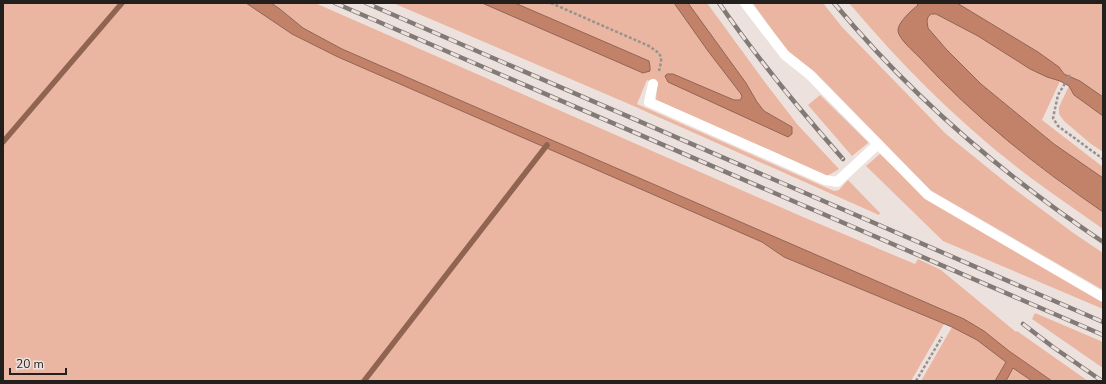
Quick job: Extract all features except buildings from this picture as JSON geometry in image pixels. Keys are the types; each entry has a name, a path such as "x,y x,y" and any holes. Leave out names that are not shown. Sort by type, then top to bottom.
{"lane":[{"path":"745,3 785,55 809,74 928,194 1103,297"},
{"path":"653,84 650,102 825,180 837,182 878,144"}],"path":[{"path":"551,3 649,46 656,51 661,55 662,59 659,72 653,84"},
{"path":"1070,75 1058,94 1053,118 1058,126 1103,159"},
{"path":"916,381 942,337"}],"shaded area":[{"path":"3,3 246,3 292,34 338,57 762,242 784,257 944,324 911,381 3,381"},
{"path":"246,3 271,3 303,28 342,49 964,319 984,331 1009,351 1052,381 1032,381 1013,368 1006,381 995,381 1006,362 977,340 952,327 784,257 762,242 338,57 292,34"},
{"path":"271,3 315,3 803,217 915,264 918,259 941,270 1016,332 1017,331 1088,381 1052,381 1009,351 984,331 964,319 342,49 303,28 281,9"},
{"path":"393,3 482,3 643,73 648,61 515,3 674,3 742,97 740,100 734,100 673,74 792,127 764,111 746,83 688,3 707,3 797,124 839,169 827,176 656,100 657,84 647,80 637,104 834,191 839,190 848,180 880,213 879,215 629,104"},
{"path":"482,3 515,3 649,61 650,71 643,73"},
{"path":"674,3 688,3 746,83 764,111 792,127 792,134 788,137 668,82 665,76 667,74 673,74 734,100 740,100 742,97"},
{"path":"753,3 823,3 842,27 946,134 1009,185 1103,253 1103,290 930,190 815,72 790,55"},
{"path":"849,3 918,4 898,29 904,42 1015,147 1066,187 1103,212 1103,229 1031,178 981,138 912,73"},
{"path":"916,3 957,3 1038,52 1059,67 1064,74 1080,81 1103,97 1103,116 1074,95 1069,86 1030,69 978,36 936,14 931,14 928,17 928,28 946,49 981,84 1054,144 1103,178 1103,212 1078,195 1006,140 961,100 907,45 901,38 898,28 905,17 918,5"},
{"path":"957,3 1103,3 1103,97 1080,81 1064,74 1059,67 1038,52"},
{"path":"931,14 936,14 964,28 1029,68 1060,81 1042,120 1103,167 1103,178 1054,144 981,84 946,49 928,28 927,21"},
{"path":"1069,86 1074,95 1103,116 1103,152 1091,144 1064,121 1059,114 1059,107"},
{"path":"820,95 868,142 852,156 808,105"},
{"path":"880,154 926,198 1103,301 1103,309 943,241 866,166"},
{"path":"1035,313 1103,342 1103,368 1032,319"},
{"path":"952,327 977,340 1006,362 995,381 921,381"},
{"path":"1013,367 1032,381 1006,381"}],"waterway":[{"path":"3,142 122,3"},
{"path":"364,381 547,145"}],"railway":[{"path":"335,3 1103,335"},
{"path":"366,3 1103,322"},
{"path":"719,3 748,44 810,121 843,159"},
{"path":"834,3 894,70 960,132 1030,189 1103,242"},
{"path":"1023,324 1102,381"}]}
